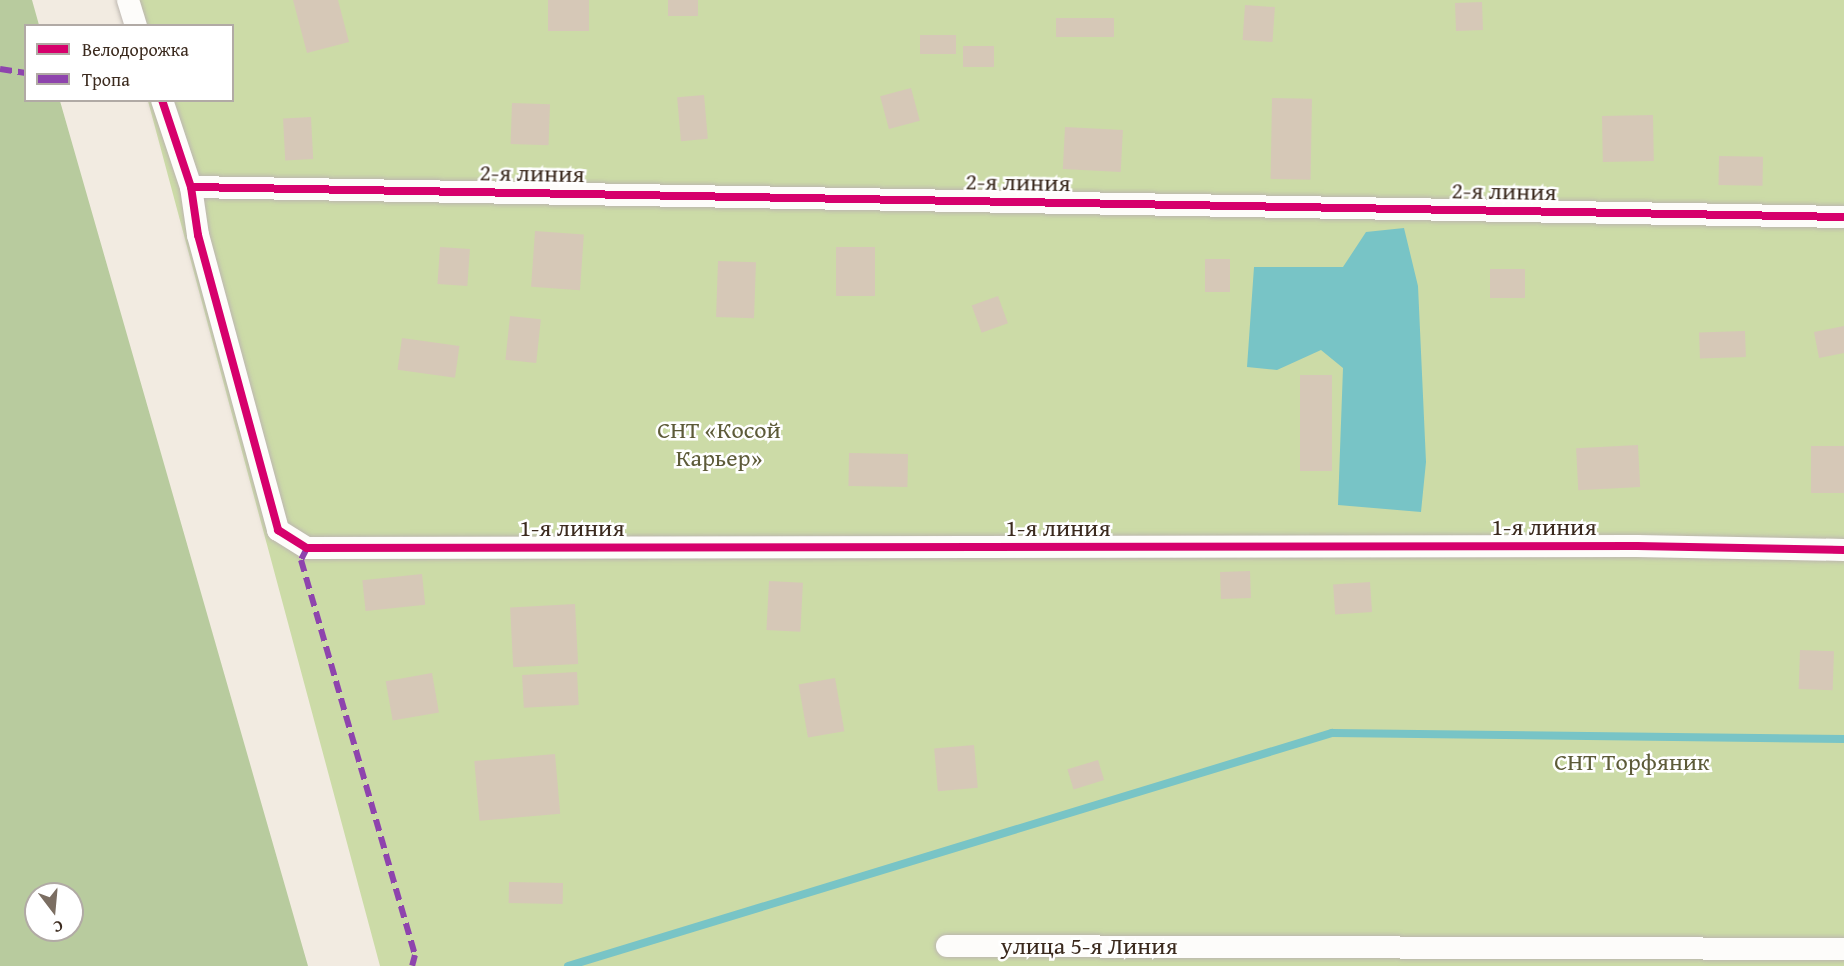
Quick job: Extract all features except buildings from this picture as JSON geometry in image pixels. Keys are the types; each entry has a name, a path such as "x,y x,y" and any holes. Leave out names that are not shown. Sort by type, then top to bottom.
{"street":[{"path":"128,0 135,24"},
{"path":"163,102 191,187"},
{"name":"2-я линия","path":"191,187 1844,217"},
{"name":"1-я линия","path":"191,187 198,235 278,530 307,548 1637,546 1844,550"},
{"name":"улица 5-я Линия","path":"947,946 1844,949"}],"green space":[{"path":"0,0 32,0 39,24 24,24 24,102 60,102 308,966 0,966"},
{"name":"СНТ «Косой Карьер»","path":"121,0 1844,0 1844,966 380,966 148,102 234,102 234,24 128,24"}],"water":[{"path":"1404,228 1418,286 1426,462 1421,512 1338,505 1343,368 1321,350 1277,370 1247,367 1254,267 1343,267 1366,232"}],"waterway":[{"path":"568,966 1332,733 1844,739"}],"marked path":[{"path":"0,69 24,73"},
{"path":"307,548 301,560 415,955 412,966"}],"cycle path":[{"path":"163,102 191,187 198,235 278,530 307,548 1637,546 1844,550"},
{"path":"191,187 1844,217"}],"park label":[{"name":"СНТ Торфяник","path":"1632,762"}]}
